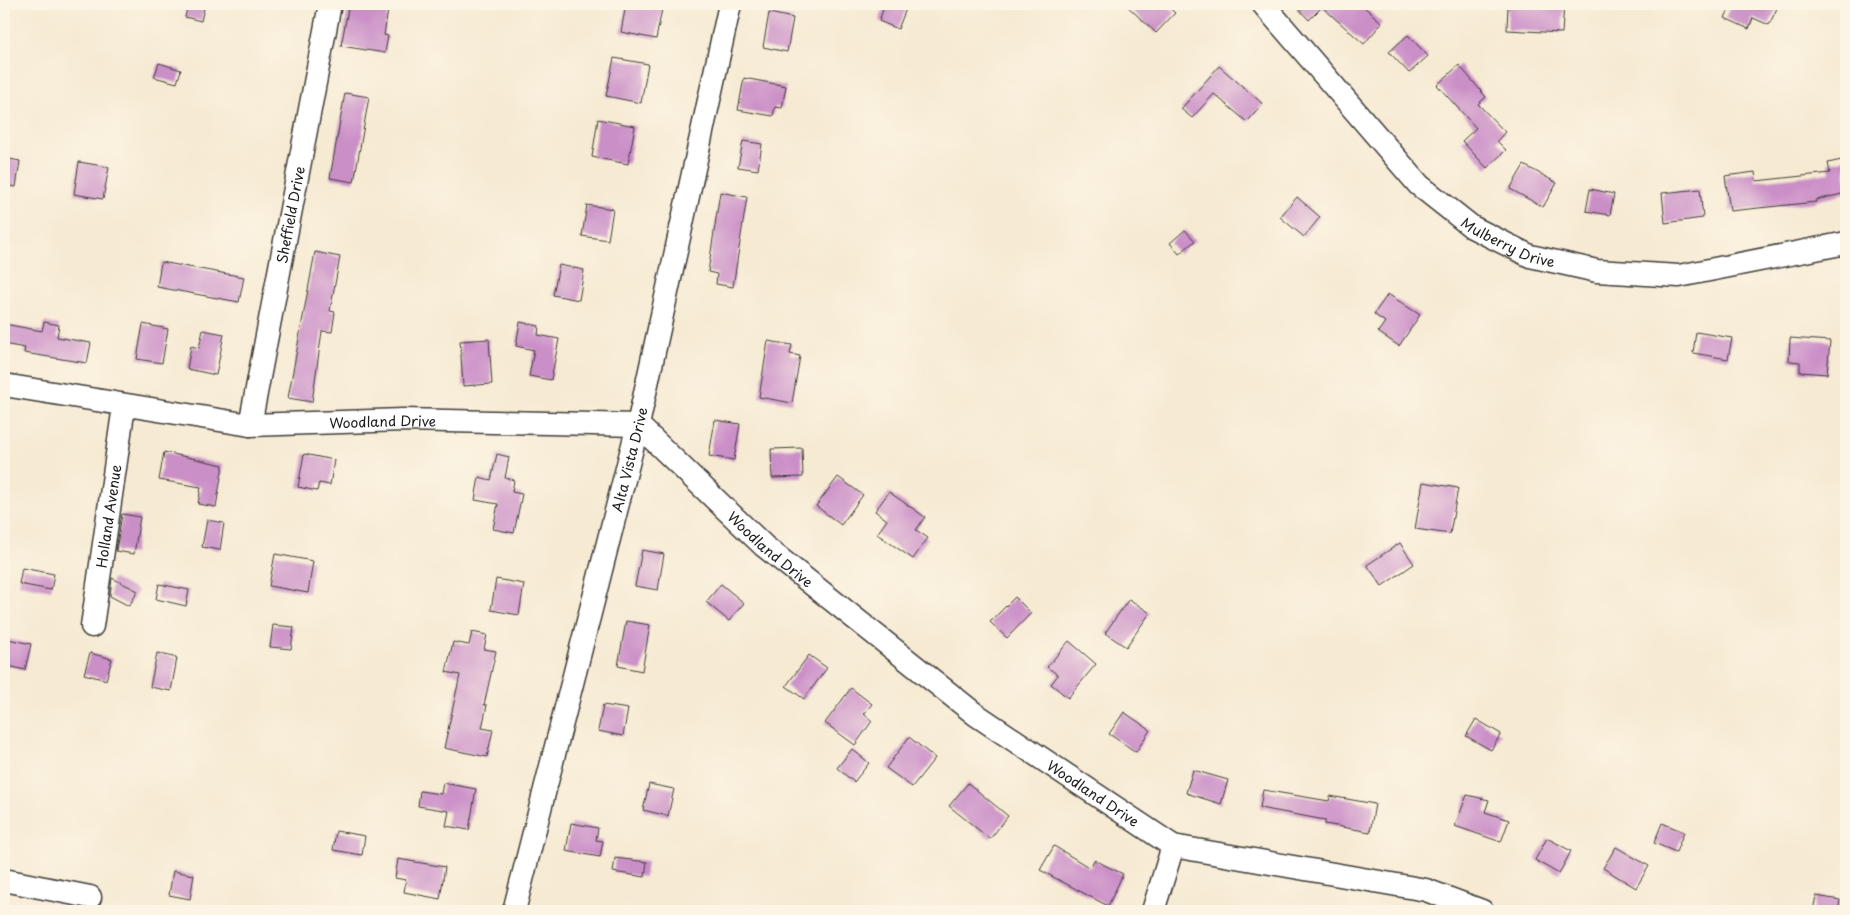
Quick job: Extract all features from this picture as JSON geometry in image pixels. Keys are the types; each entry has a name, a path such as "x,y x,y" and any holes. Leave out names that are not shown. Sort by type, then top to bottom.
{"street":[{"name":"Sheffield Drive","path":"250,425 330,4"},
{"name":"Alta Vista Drive","path":"514,911 638,425 730,4"},
{"name":"Mulberry Drive","path":"1263,4 1419,185 1472,227 1530,256 1597,271 1679,276 1846,243"},
{"name":"Woodland Drive","path":"4,386 250,425 403,420 638,425 764,546 975,714 1173,846 1426,890 1482,911"},
{"name":"Holland Avenue","path":"92,626 124,406"},
{"path":"1153,911 1173,846"},
{"path":"4,880 90,897"}],"building":[{"path":"188,4 205,4 201,21 185,17"},
{"path":"349,4 389,4 384,35 388,36 385,53 341,46"},
{"path":"626,4 662,9 656,39 621,32"},
{"path":"885,4 908,4 898,29 879,21"},
{"path":"1125,4 1165,4 1175,13 1156,33"},
{"path":"1294,4 1361,4 1382,23 1364,44 1322,7 1309,20"},
{"path":"1508,4 1564,4 1562,33 1507,30"},
{"path":"1721,4 1779,4 1769,25 1753,18 1749,29 1725,18 1730,7"},
{"path":"769,13 793,18 787,52 763,47"},
{"path":"1408,35 1428,56 1409,73 1389,52"},
{"path":"614,58 648,64 641,103 606,96"},
{"path":"159,63 181,70 177,83 154,77"},
{"path":"1459,65 1486,97 1478,104 1505,132 1497,141 1506,150 1487,168 1462,141 1476,128 1437,85"},
{"path":"1219,66 1263,104 1247,122 1214,94 1192,118 1181,109"},
{"path":"744,78 786,86 782,108 775,107 773,116 738,110"},
{"path":"345,93 369,97 354,182 330,178"},
{"path":"598,119 635,126 628,164 592,157"},
{"path":"743,141 762,144 758,170 738,167"},
{"path":"4,158 20,161 16,187 4,185"},
{"path":"1846,159 1846,193 1816,200 1816,202 1730,211 1725,176 1755,172 1756,181 1830,173 1828,163"},
{"path":"79,162 109,167 103,199 74,194"},
{"path":"1524,165 1557,183 1543,207 1510,189"},
{"path":"1590,189 1614,194 1610,215 1586,211"},
{"path":"1700,189 1703,218 1665,223 1662,193"},
{"path":"720,192 747,197 733,287 716,284 717,274 708,272"},
{"path":"1297,197 1320,217 1304,237 1280,217"},
{"path":"587,205 613,209 608,240 582,236"},
{"path":"1185,230 1195,241 1179,254 1170,243"},
{"path":"315,252 340,257 330,311 335,312 332,332 322,331 312,402 288,398"},
{"path":"161,262 244,277 239,302 157,287"},
{"path":"559,265 584,270 579,300 553,295"},
{"path":"1388,294 1420,315 1399,346 1378,332 1385,322 1374,314"},
{"path":"44,322 59,325 57,337 91,343 87,363 24,353 25,348 4,344 4,324 42,331"},
{"path":"520,322 539,326 538,335 559,339 551,380 529,376 534,350 516,346"},
{"path":"143,324 168,329 162,363 137,359"},
{"path":"203,330 224,334 216,375 187,369 191,346 199,348"},
{"path":"1696,332 1732,338 1728,359 1693,353"},
{"path":"1790,338 1830,341 1827,374 1800,372 1800,362 1789,361"},
{"path":"489,339 492,384 463,386 460,341"},
{"path":"768,341 792,345 790,354 800,356 792,403 759,397"},
{"path":"715,420 740,424 734,460 709,456"},
{"path":"802,448 803,477 772,478 771,449"},
{"path":"164,452 223,465 216,507 198,504 201,487 159,480"},
{"path":"304,454 334,460 330,485 319,483 317,491 298,487"},
{"path":"497,454 509,457 505,478 514,480 512,492 522,494 514,533 493,529 498,504 475,500 479,477 491,480"},
{"path":"838,477 863,495 841,525 816,506"},
{"path":"1423,482 1458,488 1450,534 1415,529"},
{"path":"889,492 925,517 916,530 928,538 913,559 877,534 887,520 875,511"},
{"path":"122,514 140,517 134,554 116,551"},
{"path":"207,520 224,523 220,550 202,547"},
{"path":"1400,543 1414,564 1382,586 1367,565"},
{"path":"642,550 664,554 658,590 635,586"},
{"path":"275,554 313,561 308,593 269,586"},
{"path":"22,568 54,574 51,590 19,584"},
{"path":"112,578 138,591 129,606 110,596"},
{"path":"496,579 524,584 519,615 491,610"},
{"path":"159,584 189,590 186,606 156,599"},
{"path":"721,584 744,603 729,621 706,602"},
{"path":"1015,597 1031,613 1007,638 990,622"},
{"path":"1129,599 1150,613 1126,647 1105,633"},
{"path":"626,621 650,625 642,671 618,666"},
{"path":"273,625 294,627 291,649 270,647"},
{"path":"472,632 487,635 484,649 496,651 484,705 487,705 482,728 493,730 487,757 444,748 460,675 446,672 453,642 469,645"},
{"path":"8,639 31,644 25,670 4,665"},
{"path":"1069,641 1096,664 1068,698 1051,684 1058,675 1047,667"},
{"path":"90,653 112,659 106,680 84,674"},
{"path":"157,653 177,658 171,691 150,687"},
{"path":"809,655 827,668 804,699 786,686"},
{"path":"851,688 872,704 864,714 872,721 855,745 825,723"},
{"path":"603,705 628,709 623,736 598,731"},
{"path":"1124,712 1150,730 1136,752 1109,734"},
{"path":"1476,719 1501,734 1491,750 1466,736"},
{"path":"909,737 935,758 912,787 886,768"},
{"path":"852,749 869,763 854,782 837,768"},
{"path":"1193,770 1228,780 1221,804 1186,793"},
{"path":"443,783 476,789 469,830 446,826 449,811 418,806 420,791 441,794"},
{"path":"968,783 1008,816 990,839 949,806"},
{"path":"649,784 674,789 668,816 643,810"},
{"path":"1263,790 1329,801 1330,796 1375,804 1370,832 1325,824 1325,820 1260,808"},
{"path":"1467,795 1489,800 1485,812 1509,820 1501,842 1455,826"},
{"path":"571,823 598,828 596,840 603,841 600,857 566,851"},
{"path":"1662,823 1684,832 1676,852 1654,843"},
{"path":"336,831 365,836 362,855 333,850"},
{"path":"1547,838 1571,851 1559,874 1535,860"},
{"path":"1054,846 1090,868 1094,860 1123,874 1108,906 1040,870"},
{"path":"1616,847 1649,866 1636,888 1603,868"},
{"path":"615,858 647,862 645,877 613,872"},
{"path":"398,859 445,867 440,899 404,892 406,880 395,878"},
{"path":"173,871 194,875 190,899 169,895"},
{"path":"1816,896 1840,900 1838,911 1813,911"}]}
